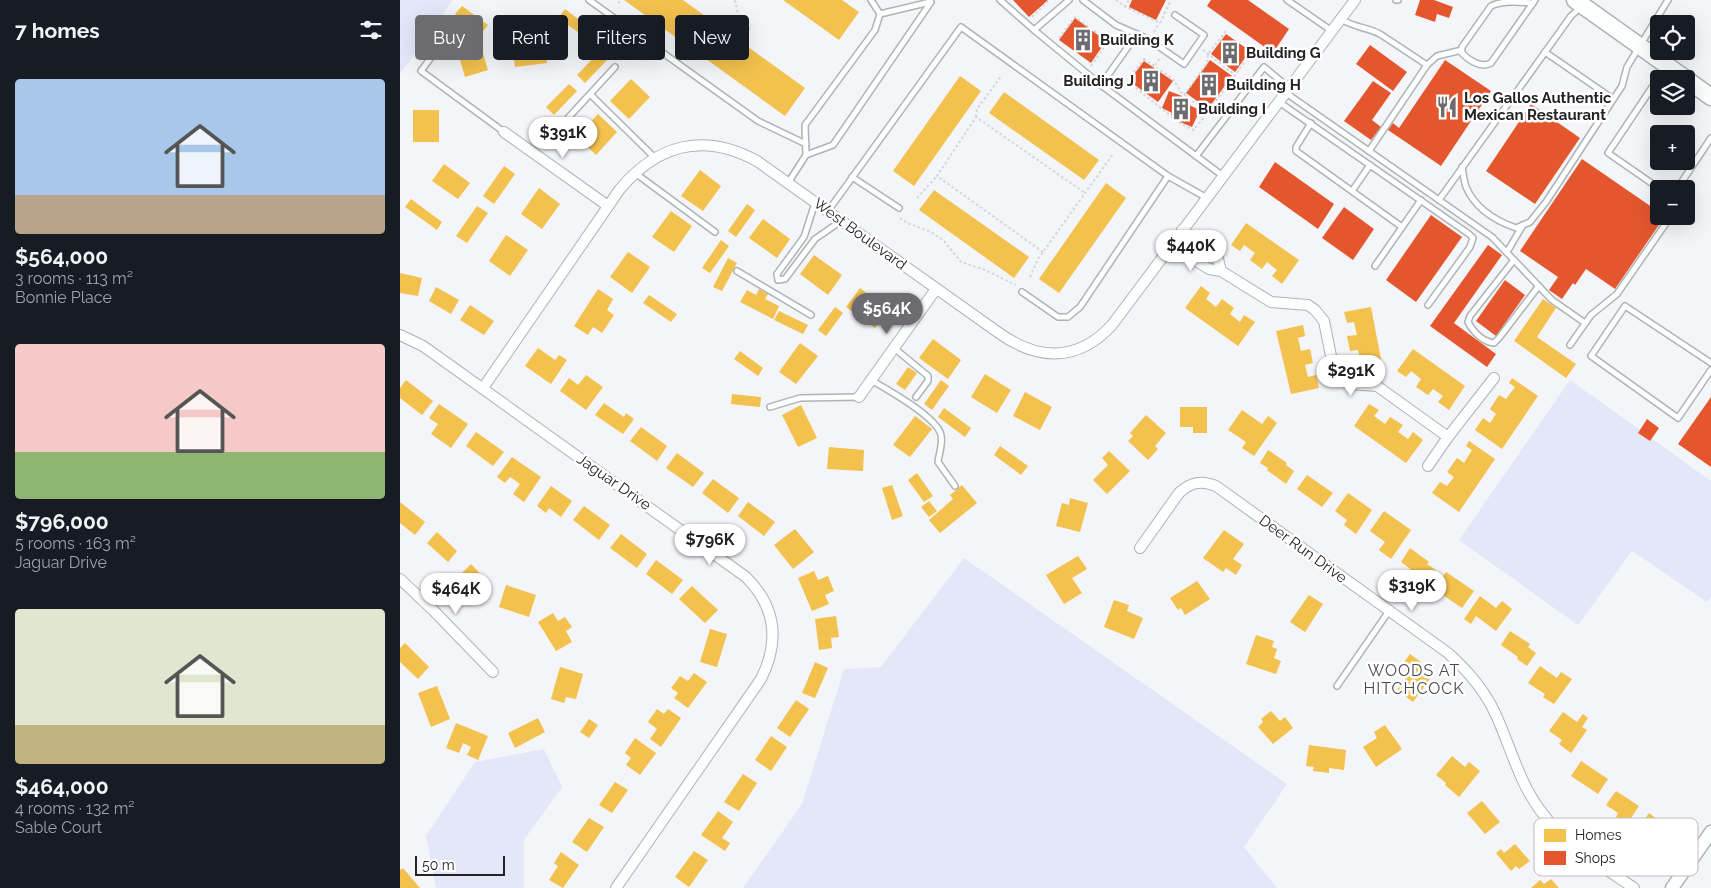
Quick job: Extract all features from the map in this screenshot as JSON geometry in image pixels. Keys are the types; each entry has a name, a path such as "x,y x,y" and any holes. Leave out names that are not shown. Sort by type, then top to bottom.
{"main road":[{"path":"1582,2 1674,70"},
{"path":"1695,85 1711,97"}],"street":[{"name":"West Boulevard","path":"483,388 608,206 634,173 655,158 686,146 710,145 727,148 742,152 757,161 1012,342 1040,352 1067,352 1085,346 1106,331 1355,0"},
{"path":"504,132 608,206"},
{"path":"1182,230 1218,259 1221,271"},
{"path":"1172,245 1209,269 1221,271 1271,302 1308,306 1316,310 1324,320 1334,371 1339,378 1350,384 1377,386 1448,437"},
{"path":"859,396 936,289"},
{"name":"Jaguar Drive","path":"400,335 423,346 746,576 766,602 773,637 768,666 761,679 616,888"},
{"path":"1428,466 1494,378"},
{"name":"Deer Run Drive","path":"1140,548 1179,493 1193,484 1208,483 1216,486 1448,653 1476,682 1494,712 1529,793 1546,818"},
{"path":"400,579 493,672"},
{"path":"1698,851 1711,832"},
{"name":"Deer Run Drive","path":"1617,876 1634,888"},
{"path":"1672,888 1680,876"}],"lane":[{"path":"589,0 758,121 806,144"},
{"path":"871,0 880,14"},
{"path":"1000,0 1101,85 1223,176"},
{"path":"1034,30 1069,0"},
{"path":"1083,0 1116,24 1150,40 1184,64 1204,35 1175,15"},
{"path":"1287,0 1332,31"},
{"path":"1369,151 1427,65 1437,56 1462,50 1491,6 1503,0 1534,1"},
{"path":"1462,167 1466,187 1478,206 1500,222 1516,228 1530,222 1546,202 1622,86 1626,67 1668,0"},
{"path":"880,14 930,1"},
{"path":"806,155 833,145 930,1"},
{"path":"1462,50 1461,52 1468,59 1487,66 1534,1"},
{"path":"1439,200 1582,2"},
{"path":"788,183 806,155 805,125 875,30 880,14"},
{"path":"1341,19 1350,25 1372,30 1380,34 1427,65"},
{"path":"828,212 960,26 1168,176 1207,198"},
{"path":"1101,85 1137,34"},
{"path":"1545,52 1613,99"},
{"path":"430,60 421,72 504,132"},
{"path":"1650,182 1608,153 1667,65"},
{"path":"568,118 615,67"},
{"path":"1196,156 1264,67 1287,90 1369,151 1492,237 1552,300 1585,323"},
{"path":"590,94 655,158"},
{"path":"1279,102 1473,238 1470,248 1428,305"},
{"path":"1311,123 1296,147 1296,151 1402,227"},
{"path":"1683,180 1711,138"},
{"path":"1352,191 1370,164"},
{"path":"634,173 715,232"},
{"path":"1021,290 1058,316 1068,317 1080,307 1168,176"},
{"path":"852,177 898,208"},
{"path":"1375,266 1421,200"},
{"path":"778,280 777,274 804,237 815,202"},
{"path":"770,290 778,280 785,279 818,236 841,221"},
{"path":"1507,252 1524,225"},
{"path":"1570,345 1598,308 1617,294 1665,225"},
{"path":"1514,260 1470,316 1468,322 1471,328 1487,342 1494,343 1538,287"},
{"path":"737,271 811,315"},
{"path":"1711,363 1626,306 1591,356 1678,418 1711,370"},
{"path":"893,348 928,376 928,381 916,397"},
{"path":"871,379 922,413 938,427 942,443 938,462 955,486"},
{"path":"770,407 800,398 859,396"},
{"path":"1337,686 1389,611"}],"path":[{"path":"618,3 621,0"},
{"path":"735,0 738,15"},
{"path":"1026,23 1049,0"},
{"path":"1116,0 1125,7 1159,23"},
{"path":"1125,7 1128,0"},
{"path":"1150,40 1171,0"},
{"path":"1053,46 1075,17 1124,53"},
{"path":"749,28 752,25"},
{"path":"1184,95 1207,63 1208,54 1226,31"},
{"path":"1087,73 1108,42"},
{"path":"1197,46 1235,75"},
{"path":"1207,113 1184,95 1173,79 1144,58 1127,81 1181,124 1194,130 1207,113 1252,52 1261,58 1264,67"},
{"path":"917,198 936,176 1002,75"},
{"path":"976,117 1085,193"},
{"path":"1030,277 1043,252 1113,154"},
{"path":"936,176 1043,252"},
{"path":"900,218 907,223 932,232 944,241 961,262 985,270 1021,290"}],"shaded area":[{"path":"400,0 453,0 442,15 415,15 415,53 400,74"},
{"path":"1570,380 1711,481 1711,597 1707,602 1632,551 1578,625 1459,540"},
{"path":"964,558 1287,784 1244,847 1277,888 743,888 802,804 844,669 881,667"},
{"path":"544,749 562,787 524,840 524,888 436,888 426,836 475,762"}],"building: Homes":[{"path":"624,0 683,0 704,15 675,15 675,37 665,30 665,15 645,15"},
{"path":"783,0 842,0 859,12 839,40"},
{"path":"462,6 474,15 456,15 455,14"},
{"path":"565,9 578,19 578,32 568,25 568,15 560,15"},
{"path":"483,21 488,25 483,31"},
{"path":"749,48 805,88 785,116 707,60 749,60"},
{"path":"483,53 488,70 465,77 460,60 483,60"},
{"path":"514,60 547,60 547,63 515,67"},
{"path":"591,60 607,60 585,83 577,75"},
{"path":"960,76 981,91 914,186 893,171"},
{"path":"631,79 650,97 629,119 610,101"},
{"path":"569,84 577,91 554,115 546,107"},
{"path":"1004,92 1099,160 1084,180 989,113"},
{"path":"413,110 439,110 439,142 413,142"},
{"path":"598,114 617,132 596,155 577,137"},
{"path":"444,164 470,183 458,199 432,181"},
{"path":"504,166 515,174 494,204 483,196"},
{"path":"700,170 721,186 703,211 681,196"},
{"path":"1106,183 1126,198 1059,293 1039,279"},
{"path":"539,188 560,204 542,229 521,214"},
{"path":"934,190 1029,257 1014,278 919,210"},
{"path":"411,199 442,222 437,230 405,207"},
{"path":"747,204 755,210 736,237 728,231"},
{"path":"477,206 488,213 467,243 456,236"},
{"path":"671,211 692,226 674,252 652,237"},
{"path":"763,219 790,239 777,258 749,238"},
{"path":"1246,223 1299,260 1282,284 1272,276 1277,270 1267,262 1262,269 1250,260 1255,253 1244,245 1240,251 1231,245"},
{"path":"506,235 528,250 510,276 489,261"},
{"path":"721,240 729,246 710,273 702,268"},
{"path":"628,252 650,267 632,293 610,277"},
{"path":"814,255 842,275 828,295 800,274"},
{"path":"728,258 737,263 722,291 713,287"},
{"path":"400,273 422,278 418,296 400,293"},
{"path":"1201,286 1210,293 1206,299 1216,307 1222,299 1234,308 1230,314 1240,322 1244,315 1255,322 1238,346 1185,308"},
{"path":"436,287 459,300 451,314 429,301"},
{"path":"860,288 888,309 875,328 846,307"},
{"path":"598,289 613,299 607,310 614,315 602,333 593,327 588,335 574,326"},
{"path":"759,289 768,294 765,299 779,306 773,319 740,302 747,290 756,295"},
{"path":"649,295 677,314 671,322 643,303"},
{"path":"1543,299 1556,308 1537,337 1576,364 1566,378 1514,341"},
{"path":"470,305 494,321 484,335 460,320"},
{"path":"835,307 843,313 826,336 818,330"},
{"path":"1371,307 1383,370 1355,376 1353,364 1361,362 1358,350 1350,351 1347,336 1357,335 1354,322 1347,323 1344,312"},
{"path":"779,311 808,325 803,334 774,320"},
{"path":"1303,325 1305,336 1298,338 1301,351 1310,349 1313,363 1305,365 1308,377 1316,375 1319,388 1291,394 1276,331"},
{"path":"933,339 961,360 948,379 919,358"},
{"path":"800,343 818,356 796,384 779,372"},
{"path":"538,348 555,360 559,355 567,360 551,384 525,366"},
{"path":"1413,349 1465,386 1449,410 1438,402 1443,396 1433,389 1428,395 1416,387 1421,379 1411,371 1406,377 1397,371"},
{"path":"740,351 763,368 758,376 734,359"},
{"path":"908,367 917,373 905,390 896,384"},
{"path":"985,374 1011,390 997,413 971,397"},
{"path":"586,375 603,387 586,410 560,391 569,378 578,385"},
{"path":"1512,378 1538,396 1502,449 1475,430 1483,418 1490,423 1496,414 1490,409 1499,395 1506,399 1515,387 1509,383"},
{"path":"406,380 433,401 422,415 400,398 400,388"},
{"path":"941,380 949,386 932,410 924,404"},
{"path":"1025,392 1052,407 1040,430 1013,416"},
{"path":"732,394 761,397 760,407 731,404"},
{"path":"604,403 624,417 626,413 634,419 623,434 595,415"},
{"path":"439,404 468,424 451,448 431,434 438,424 429,418"},
{"path":"1369,404 1379,410 1374,416 1385,424 1390,417 1403,425 1398,432 1408,439 1413,432 1423,440 1406,463 1354,426"},
{"path":"801,405 817,438 798,447 782,415"},
{"path":"1180,407 1207,407 1207,433 1193,433 1193,427 1180,427"},
{"path":"944,408 971,428 965,437 938,417"},
{"path":"1242,410 1262,424 1268,416 1277,423 1254,456 1242,448 1246,442 1228,430"},
{"path":"1146,415 1166,433 1155,446 1158,449 1148,460 1128,441 1133,436 1130,433"},
{"path":"915,416 932,429 910,457 893,445"},
{"path":"641,427 667,446 657,461 630,441"},
{"path":"476,432 504,452 493,466 466,446"},
{"path":"1469,441 1495,459 1459,512 1432,493 1440,482 1447,486 1454,477 1447,472 1457,458 1464,463 1472,450 1466,446"},
{"path":"1000,446 1028,466 1021,475 994,455"},
{"path":"829,447 864,450 863,471 827,469"},
{"path":"1268,450 1287,463 1286,465 1294,471 1286,484 1260,463"},
{"path":"1109,451 1130,471 1107,494 1093,480 1108,465 1102,458"},
{"path":"677,453 704,473 693,487 666,468"},
{"path":"512,457 541,477 524,502 513,494 520,484 510,477 505,483 497,477"},
{"path":"917,473 933,496 924,502 908,480"},
{"path":"1307,475 1333,493 1322,507 1297,489"},
{"path":"713,479 739,498 728,513 702,493"},
{"path":"892,485 903,516 892,520 882,488"},
{"path":"962,485 977,503 940,533 929,520 953,499 950,495"},
{"path":"551,486 572,501 561,517 549,508 546,513 537,506"},
{"path":"1348,493 1372,510 1356,534 1344,525 1347,520 1335,511"},
{"path":"1070,498 1088,503 1080,532 1056,526 1062,503 1069,505"},
{"path":"929,501 937,511 929,517 921,507"},
{"path":"400,502 425,522 415,535 400,523"},
{"path":"748,502 775,522 764,536 738,516"},
{"path":"584,506 610,525 599,540 573,520"},
{"path":"1384,511 1411,530 1391,559 1379,550 1385,542 1370,531"},
{"path":"795,529 814,552 793,569 774,545"},
{"path":"1224,530 1244,544 1233,559 1242,565 1236,575 1226,568 1223,572 1203,558"},
{"path":"437,532 457,551 448,562 427,543"},
{"path":"621,534 647,554 637,568 610,548"},
{"path":"1410,548 1429,562 1427,564 1436,570 1427,583 1401,562"},
{"path":"1078,556 1087,569 1072,578 1082,593 1064,604 1046,575"},
{"path":"656,560 683,580 672,594 646,574"},
{"path":"471,564 490,584 478,595 459,576"},
{"path":"814,571 818,580 828,576 834,591 825,595 829,604 812,611 798,578"},
{"path":"1446,572 1474,591 1462,608 1434,589"},
{"path":"1197,581 1210,599 1185,615 1181,608 1178,610 1170,598"},
{"path":"506,585 536,595 529,617 499,607"},
{"path":"692,586 718,610 705,623 679,599"},
{"path":"1309,595 1323,604 1305,632 1290,622"},
{"path":"1480,596 1496,608 1502,601 1512,609 1496,631 1476,616 1471,624 1464,619"},
{"path":"1114,600 1129,605 1127,611 1143,618 1134,639 1104,627"},
{"path":"553,613 558,621 565,617 572,627 566,631 572,642 556,651 538,622"},
{"path":"836,616 839,637 831,638 832,648 819,650 815,619"},
{"path":"710,629 727,634 717,667 700,662"},
{"path":"1510,631 1530,644 1528,647 1536,653 1527,666 1501,645"},
{"path":"1256,635 1274,641 1272,647 1277,649 1274,658 1281,661 1276,674 1246,664"},
{"path":"405,643 429,667 418,679 400,662 400,648"},
{"path":"1410,654 1421,662 1418,665 1432,676 1413,702 1397,690 1411,671 1402,665"},
{"path":"815,662 828,668 815,698 802,693"},
{"path":"1540,666 1557,678 1561,672 1572,679 1554,704 1543,697 1545,694 1528,683"},
{"path":"560,667 583,674 576,699 566,697 564,703 551,699"},
{"path":"694,673 707,682 688,708 674,698 678,693 671,688 680,676 688,681"},
{"path":"437,686 450,719 431,727 418,693"},
{"path":"796,700 809,709 790,737 777,728"},
{"path":"657,709 664,714 668,709 681,718 661,747 650,739 657,729 648,722"},
{"path":"1271,711 1280,721 1285,717 1293,728 1273,744 1258,727 1263,722 1261,719"},
{"path":"1563,712 1577,722 1583,714 1588,718 1582,727 1587,730 1571,753 1559,744 1562,740 1549,731"},
{"path":"538,718 545,732 515,748 508,733"},
{"path":"589,719 598,725 589,738 580,732"},
{"path":"456,723 488,736 478,760 467,755 471,747 463,743 459,753 446,748"},
{"path":"1385,725 1402,749 1376,767 1363,747 1377,738 1374,732"},
{"path":"771,736 787,747 771,771 755,760"},
{"path":"635,738 656,753 640,775 626,765 631,758 625,753"},
{"path":"1309,745 1346,750 1344,770 1329,768 1329,773 1313,771 1314,767 1306,766"},
{"path":"1452,756 1465,767 1469,762 1480,771 1459,797 1436,775"},
{"path":"1581,761 1608,779 1598,794 1571,776"},
{"path":"743,774 757,783 739,811 724,802"},
{"path":"615,782 628,790 612,813 599,805"},
{"path":"1616,791 1639,806 1631,818 1618,818 1616,817 1618,813 1606,805"},
{"path":"1482,801 1500,822 1485,834 1467,813"},
{"path":"718,811 733,822 722,838 730,843 725,851 701,835"},
{"path":"1649,813 1656,818 1646,818"},
{"path":"589,818 604,827 587,852 572,842"},
{"path":"1515,844 1530,861 1519,869 1516,866 1511,871 1496,853 1501,849 1504,853"},
{"path":"694,851 708,860 689,887 675,877"},
{"path":"561,852 579,865 563,888 549,880 558,866 554,863"},
{"path":"403,868 420,888 400,888 400,870"},
{"path":"1551,879 1559,888 1531,888 1540,880 1544,884"}],"building: Shops":[{"path":"1013,0 1048,0 1029,17"},
{"path":"1132,0 1166,0 1156,20 1129,7"},
{"path":"1211,0 1248,0 1289,29 1273,53 1207,6"},
{"path":"1420,0 1434,0 1453,7 1449,18 1437,14 1435,22 1415,15"},
{"name":"Building K","path":"1075,18 1106,41 1091,63 1059,40"},
{"name":"Building G","path":"1226,34 1250,51 1235,72 1211,54"},
{"path":"1370,45 1407,72 1393,91 1356,64"},
{"name":"Building H","path":"1210,60 1232,76 1208,109 1186,93"},
{"name":"Los Gallos Authentic Mexican Restaurant","path":"1445,60 1491,91 1441,166 1388,130 1393,123 1399,128"},
{"name":"Building J","path":"1144,61 1173,81 1158,102 1129,81"},
{"path":"1373,81 1391,93 1372,120 1381,127 1371,140 1344,121"},
{"name":"Building I","path":"1169,91 1182,96 1181,98 1190,102 1189,105 1200,110 1192,127 1180,122 1181,120 1171,115 1172,113 1162,108"},
{"path":"1531,104 1580,138 1535,204 1486,171"},
{"path":"1582,159 1650,206 1650,225 1659,225 1615,289 1586,269 1562,299 1549,290 1558,277 1520,251"},
{"path":"1275,162 1334,204 1318,229 1259,187"},
{"path":"1344,207 1374,229 1353,260 1322,238"},
{"path":"1431,215 1462,237 1416,302 1386,280"},
{"path":"1488,245 1502,255 1454,323 1496,354 1487,367 1430,326"},
{"path":"1505,280 1525,295 1496,336 1476,321"},
{"path":"1711,397 1711,467 1678,444"},
{"path":"1647,419 1659,428 1650,441 1638,433"}],"place":[{"name":"Building K","path":"1083,40"},
{"name":"Building G","path":"1230,53"},
{"name":"Building J","path":"1151,81"},
{"name":"Building H","path":"1209,85"},
{"name":"Los Gallos Authentic Mexican Restaurant","path":"1447,107"},
{"name":"Building I","path":"1181,109"}],"district":[{"name":"WOODS AT HITCHCOCK","path":"1414,679"}]}
